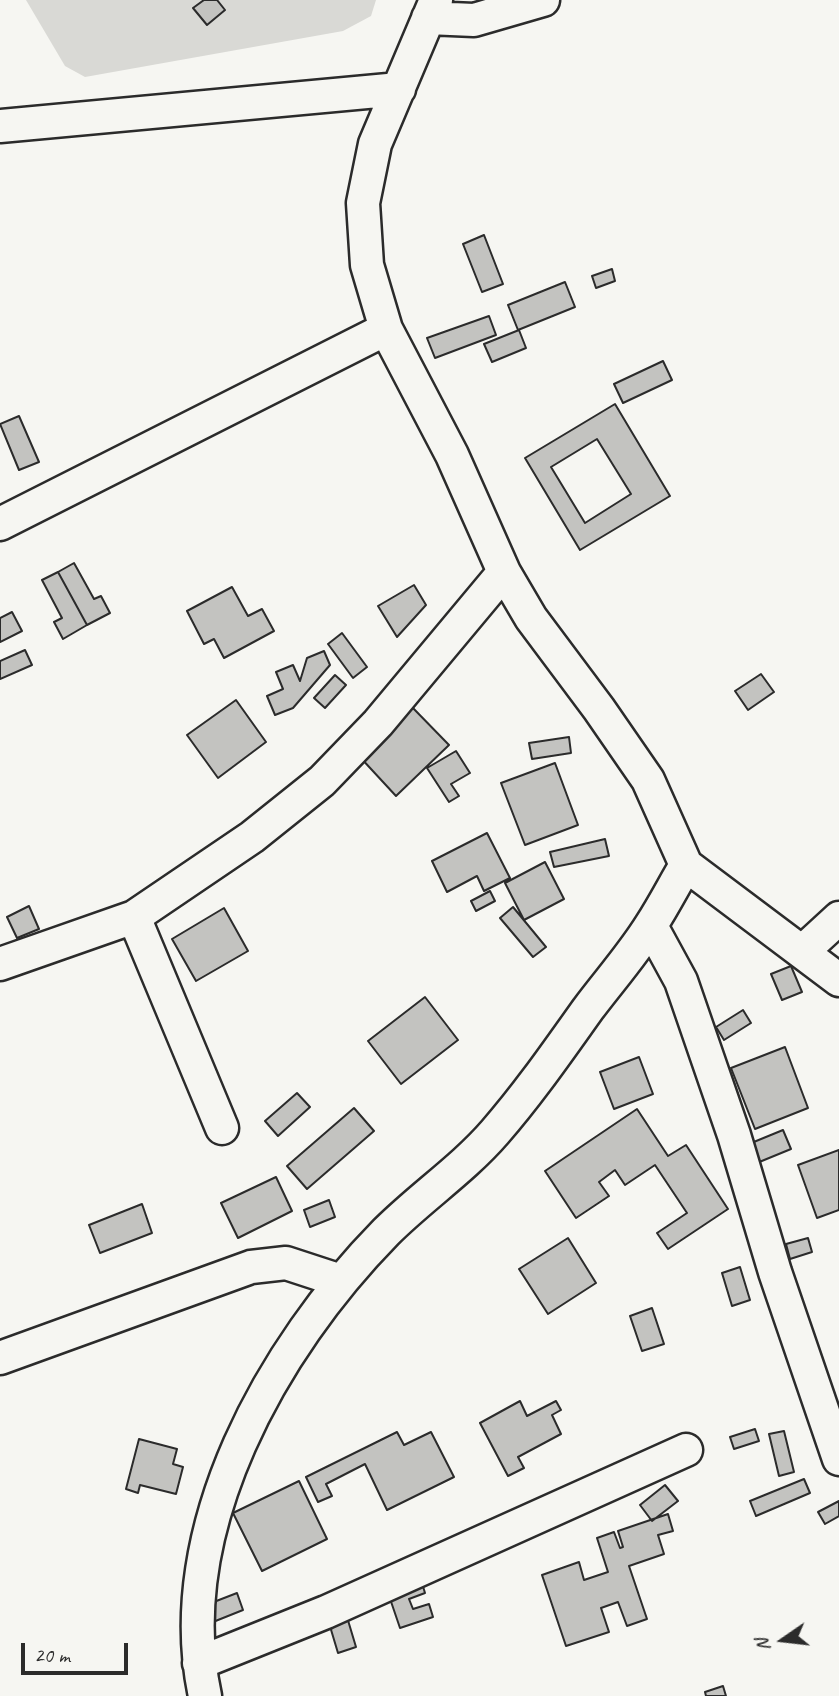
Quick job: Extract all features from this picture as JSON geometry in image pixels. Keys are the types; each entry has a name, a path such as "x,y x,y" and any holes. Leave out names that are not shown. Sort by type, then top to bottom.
{"street":[{"path":"543,0 474,20 432,9 375,145 363,203 367,265 386,330 452,455 504,572 531,618 648,780 686,865 839,980"},
{"path":"0,126 399,89"},
{"path":"0,524 386,330"},
{"path":"0,964 134,917 252,837 322,781 441,650 504,572"},
{"path":"686,865 650,926 495,1132 450,1178 388,1230 341,1282 294,1343 255,1406 226,1484 202,1562 196,1604 197,1686 338,1606 686,1450"},
{"path":"134,917 222,1128"},
{"path":"802,952 839,918"},
{"path":"650,926 681,981 839,1460"},
{"path":"0,1358 251,1267 286,1263 341,1282"}],"shaded area":[{"path":"26,0 376,0 371,16 343,31 85,77 65,66"}],"building":[{"path":"204,0 217,0 225,10 207,25 193,8"},
{"path":"484,235 503,284 482,292 463,244"},
{"path":"612,269 615,281 596,288 592,276"},
{"path":"565,282 575,307 518,330 508,305"},
{"path":"489,316 496,335 435,358 427,338"},
{"path":"519,330 526,348 492,362 484,344"},
{"path":"663,361 672,380 623,403 614,384"},
{"path":"615,404 670,496 580,550 525,458","holes":["597,439 631,494 585,523 551,467"]},
{"path":"19,416 39,462 19,470 0,424"},
{"path":"74,563 94,599 101,596 110,613 87,625 58,572"},
{"path":"58,572 87,625 63,639 54,622 62,618 42,580"},
{"path":"414,585 426,605 397,637 378,606"},
{"path":"232,587 248,616 262,609 274,631 224,658 214,639 204,644 187,611"},
{"path":"12,612 22,631 0,642 0,618"},
{"path":"342,633 367,667 353,678 328,644"},
{"path":"25,650 32,665 0,679 0,661"},
{"path":"324,651 330,665 293,708 275,715 267,696 283,689 276,672 293,665 300,681 307,658"},
{"path":"761,674 774,692 748,710 735,691"},
{"path":"335,675 346,685 325,708 314,698"},
{"path":"236,700 266,742 218,778 187,735"},
{"path":"411,706 449,745 396,796 359,756"},
{"path":"569,737 571,753 532,759 529,743"},
{"path":"456,751 470,773 451,784 459,796 449,802 427,768"},
{"path":"555,763 578,825 525,845 501,783"},
{"path":"487,833 510,878 484,891 477,876 447,892 432,861"},
{"path":"605,839 609,856 554,867 550,852"},
{"path":"545,862 564,899 524,920 505,883"},
{"path":"490,891 495,901 476,911 471,901"},
{"path":"29,906 39,929 17,938 7,917"},
{"path":"513,907 546,947 533,957 500,918"},
{"path":"224,908 248,951 196,981 172,939"},
{"path":"791,966 802,992 782,1000 771,974"},
{"path":"425,997 458,1040 401,1084 368,1041"},
{"path":"743,1010 751,1023 724,1040 716,1027"},
{"path":"785,1047 808,1108 755,1129 731,1068"},
{"path":"639,1057 653,1094 614,1109 600,1072"},
{"path":"297,1093 310,1107 278,1136 265,1121"},
{"path":"354,1108 374,1131 307,1189 287,1166"},
{"path":"637,1109 668,1156 686,1145 728,1209 668,1249 657,1233 687,1213 655,1165 625,1185 615,1170 599,1182 609,1196 576,1218 545,1171"},
{"path":"783,1130 791,1149 752,1165 744,1146"},
{"path":"839,1150 839,1210 817,1218 798,1165"},
{"path":"276,1177 292,1211 238,1238 221,1203"},
{"path":"329,1200 335,1217 310,1227 304,1210"},
{"path":"142,1204 152,1233 100,1253 89,1225"},
{"path":"568,1238 596,1283 548,1314 519,1269"},
{"path":"808,1238 812,1252 790,1259 786,1244"},
{"path":"740,1267 750,1300 732,1306 722,1273"},
{"path":"652,1308 664,1344 642,1351 630,1316"},
{"path":"520,1401 527,1416 556,1401 561,1410 552,1415 561,1434 518,1457 524,1468 508,1476 480,1423"},
{"path":"755,1429 759,1441 734,1449 730,1437"},
{"path":"784,1431 794,1472 779,1476 769,1434"},
{"path":"397,1432 404,1445 431,1432 454,1477 387,1510 365,1464 326,1484 332,1496 318,1502 306,1477"},
{"path":"139,1439 177,1449 173,1464 183,1467 176,1494 140,1485 138,1493 126,1489"},
{"path":"804,1479 810,1493 756,1516 750,1501"},
{"path":"299,1481 327,1539 262,1571 233,1513"},
{"path":"665,1485 678,1501 652,1521 640,1505"},
{"path":"839,1501 839,1516 825,1524 818,1512"},
{"path":"668,1514 673,1531 658,1535 664,1554 629,1566 647,1619 627,1626 618,1602 601,1608 609,1632 566,1646 542,1575 579,1562 584,1580 608,1572 597,1538 614,1532 620,1548 623,1547 618,1531"},
{"path":"418,1570 425,1593 409,1599 413,1609 429,1604 433,1617 400,1628 384,1581"},
{"path":"237,1593 243,1610 213,1622 206,1605"},
{"path":"347,1617 356,1647 338,1653 329,1623"},
{"path":"723,1686 726,1696 706,1696 705,1692"}]}
